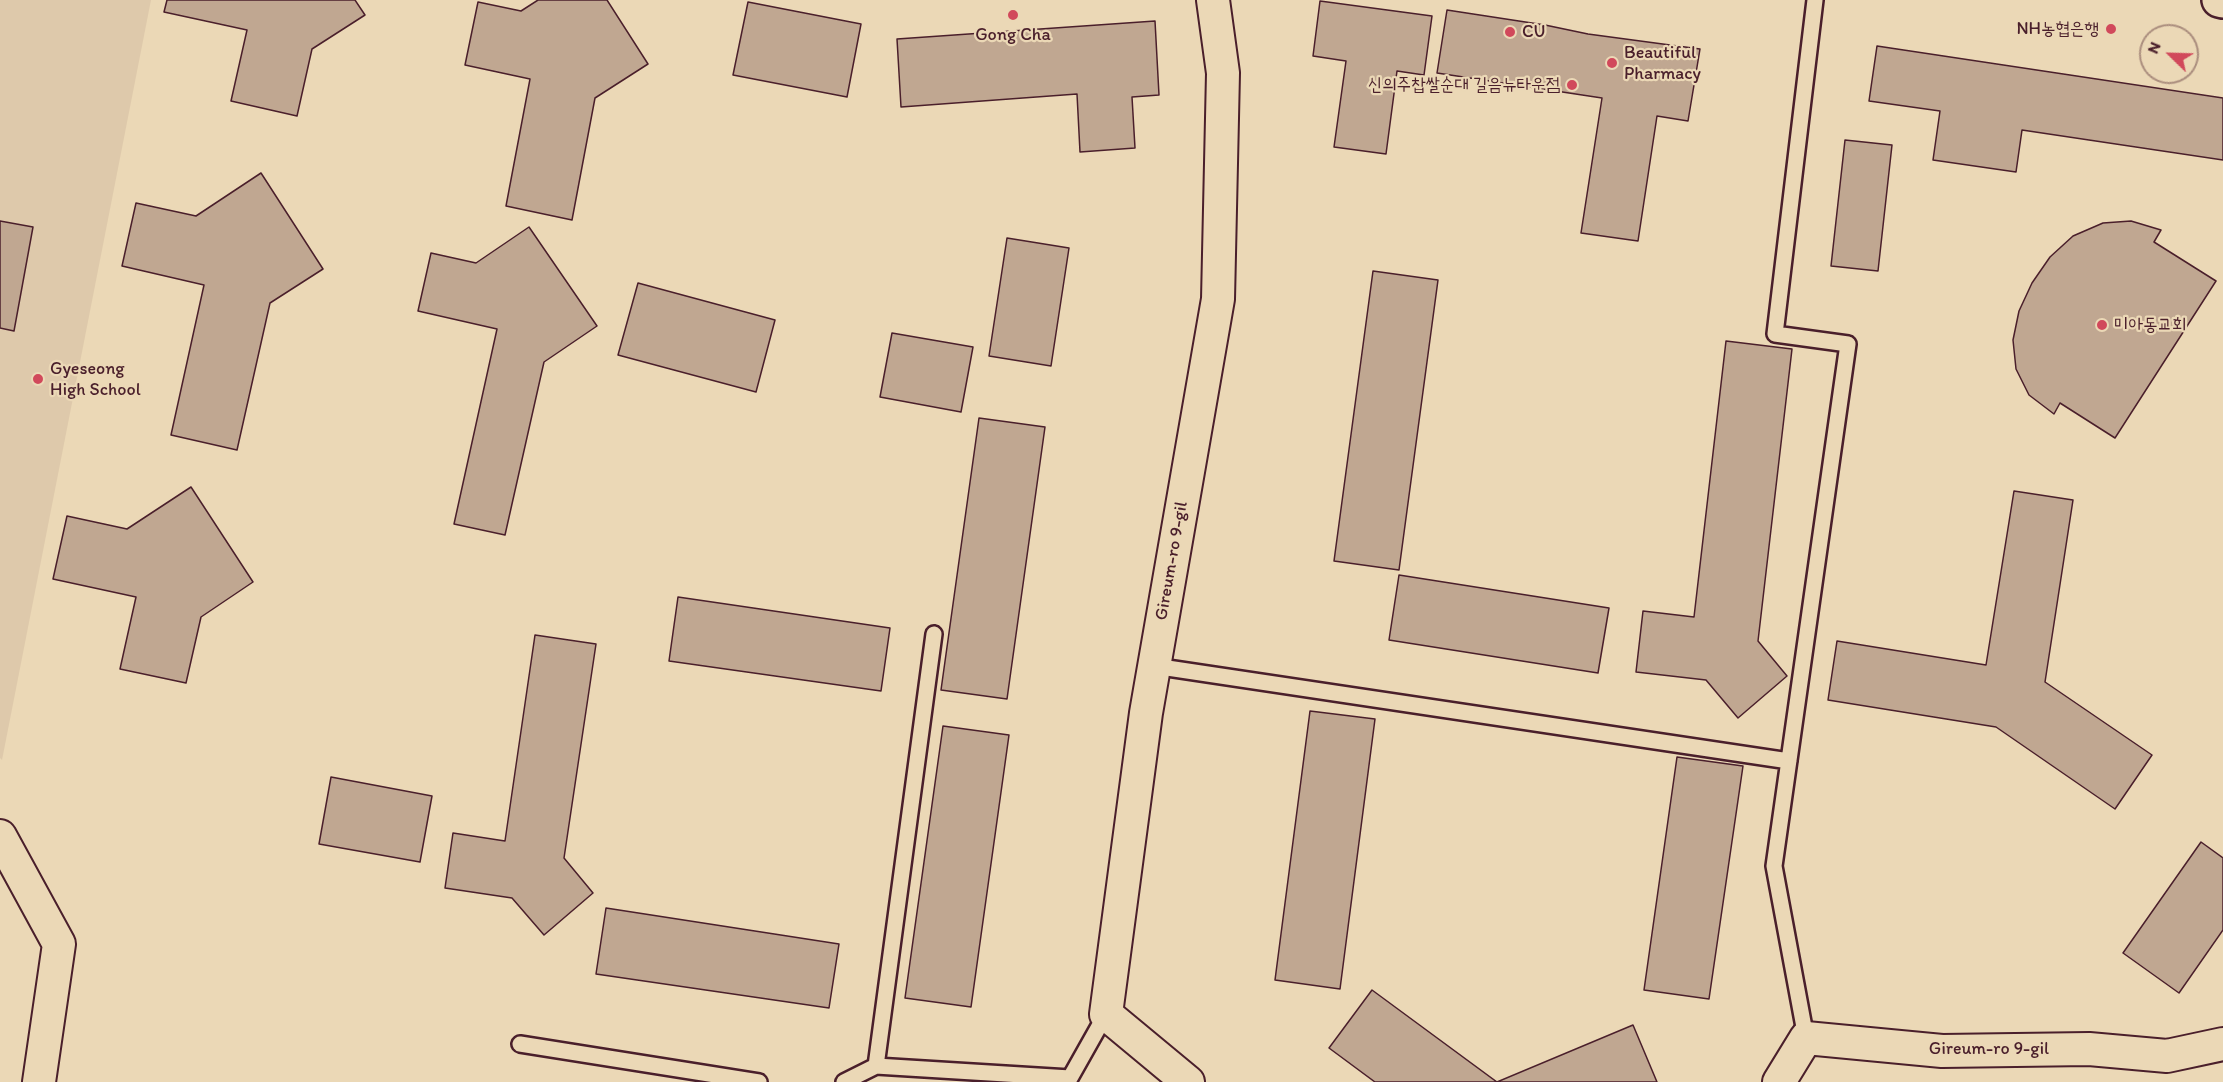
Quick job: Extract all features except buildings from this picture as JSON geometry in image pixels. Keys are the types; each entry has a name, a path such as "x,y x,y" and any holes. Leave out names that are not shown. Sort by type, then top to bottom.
{"street":[{"name":"Gireum-ro 9-gil","path":"1106,1014 1146,713 1218,299 1223,74 1213,0"},
{"path":"0,836 58,944 39,1082"},
{"path":"1106,1014 1188,1082"},
{"name":"Gireum-ro 9-gil","path":"1806,1038 1942,1051 2089,1049 2167,1056 2223,1044"},
{"path":"1779,1082 1806,1038"}],"lane":[{"path":"1806,1038 1774,866 1848,344 1775,334 1815,0"},
{"path":"876,1066 934,634"},
{"path":"1154,666 1789,761"},
{"path":"844,1082 876,1066 1070,1078 1106,1014"},
{"path":"520,1044 759,1082"}],"shaded area":[{"name":"Gyeseong High School","path":"0,0 151,0 2,760 0,758"}],"place":[{"name":"Gong Cha","path":"1013,15"},
{"name":"NH농협은행","path":"2111,29"},
{"name":"CU","path":"1510,32"},
{"name":"Beautiful Pharmacy","path":"1612,63"},
{"name":"신의주찹쌀순대 길음뉴타운점","path":"1572,85"},
{"name":"미아동교회","path":"2102,325"},
{"name":"Gyeseong High School","path":"38,379"}]}
